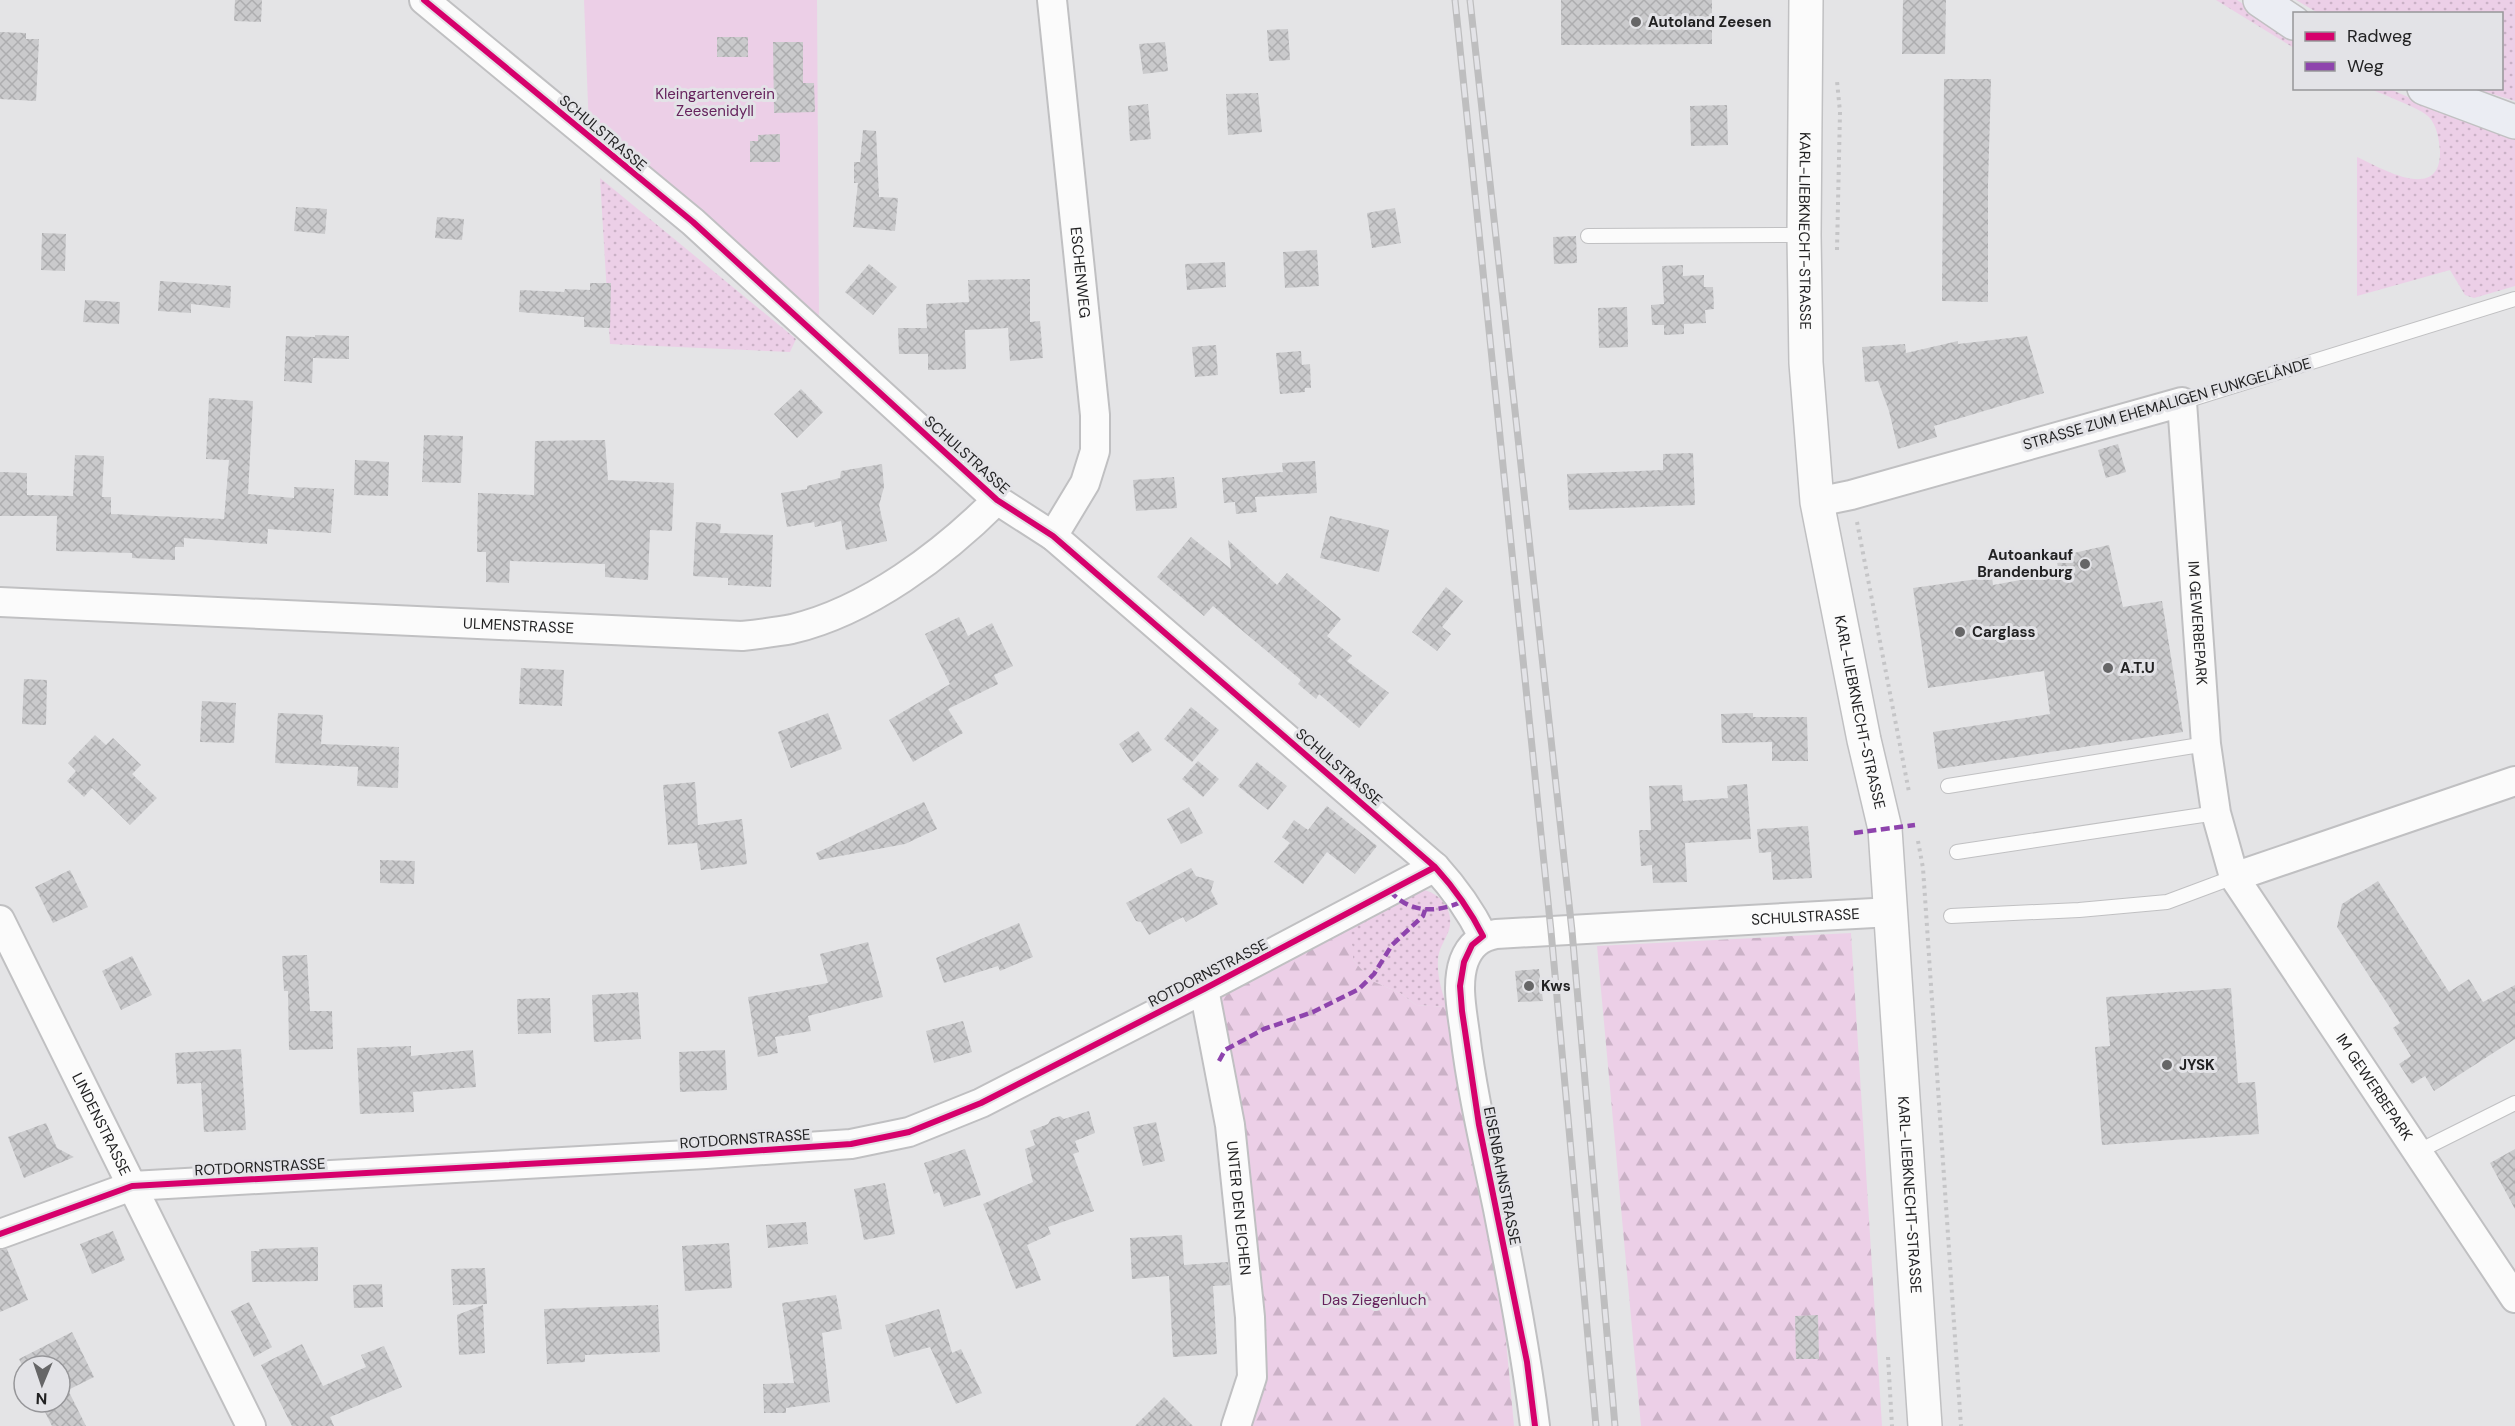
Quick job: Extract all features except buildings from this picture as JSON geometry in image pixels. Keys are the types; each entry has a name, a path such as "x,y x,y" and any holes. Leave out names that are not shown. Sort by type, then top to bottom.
{"main road":[{"path":"2260,0 2293,22"},
{"path":"2429,90 2515,122"}],"street":[{"name":"SCHULSTRASSE","path":"424,0 693,222 998,500 1053,536 1435,867 1471,912 1483,936 1892,912"},
{"name":"ESCHENWEG","path":"1052,0 1095,415 1095,451 1085,483 1053,536"},
{"name":"KARL-LIEBKNECHT-STRASSE","path":"1806,0 1804,235 1806,363 1817,502 1864,740 1885,829 1925,1426"},
{"name":"STRASSE ZUM EHEMALIGEN FUNKGELÄNDE","path":"1817,502 1851,495 2182,402"},
{"name":"IM GEWERBEPARK","path":"2182,402 2206,744 2216,813 2234,877 2515,1298"},
{"name":"ULMENSTRASSE","path":"0,602 742,636 793,628 869,599 913,571 968,529 998,500"},
{"path":"2234,877 2515,781"},
{"name":"ROTDORNSTRASSE","path":"0,1234 132,1186 694,1155 851,1144 909,1132 981,1103 1435,867"},
{"name":"LINDENSTRASSE","path":"0,920 251,1426"},
{"name":"EISENBAHNSTRASSE","path":"1483,936 1472,945 1464,962 1460,986 1462,1011 1479,1125 1527,1362 1535,1426"},
{"name":"UNTER DEN EICHEN","path":"1204,989 1230,1125 1250,1317 1252,1377 1236,1426"}],"lane":[{"path":"1588,236 1804,235"},
{"name":"STRASSE ZUM EHEMALIGEN FUNKGELÄNDE","path":"2182,402 2515,299"},
{"path":"1948,786 2206,744"},
{"path":"1957,852 2216,813"},
{"path":"1951,916 2079,910 2167,902 2234,877"},
{"path":"2417,1152 2515,1104"}],"path":[{"path":"1925,912 1961,1426"},
{"path":"1888,1353 1892,1426"}],"green space":[{"name":"Kleingartenverein Zeesenidyll","path":"584,0 817,0 819,321 589,130"},
{"path":"2216,0 2237,0 2293,37 2293,47"},
{"path":"2296,0 2515,0 2515,101 2479,90 2503,90 2503,12 2316,12"},
{"path":"2372,90 2392,90 2432,108 2515,137 2515,286 2474,298 2465,295 2450,270 2357,296 2357,157 2408,178 2421,179 2431,176 2438,167 2440,151 2436,129 2429,117"},
{"path":"600,178 796,339 790,352 610,344"},
{"path":"1420,889 1439,898 1450,915 1449,930 1438,957 1439,978 1447,1007 1416,1005 1400,993 1372,981 1353,960 1353,947 1327,937"},
{"path":"1851,933 1882,1426 1641,1426 1597,946"},
{"name":"Das Ziegenluch","path":"1339,935 1349,937 1353,947 1353,960 1372,981 1400,993 1416,1005 1447,1007 1473,1119 1505,1330 1514,1426 1236,1426 1252,1377 1204,989 1327,937"}],"railway":[{"path":"1455,0 1551,931 1596,1426"},
{"path":"1470,0 1572,931 1615,1426"}],"marked path":[{"path":"1854,833 1915,825"},
{"path":"1390,891 1406,904 1425,909 1444,908 1463,901"},
{"path":"1219,1061 1225,1050 1264,1029 1313,1012 1359,989 1374,974 1392,945 1423,916 1425,910"}],"cycle path":[{"path":"424,0 693,222 997,500 1053,536 1435,867 1456,892 1483,936 1472,945 1464,962 1460,986 1462,1011 1479,1125 1527,1362 1535,1426"},
{"path":"0,1234 132,1186 851,1144 909,1132 981,1103 1435,867"}],"place":[{"name":"Autoland Zeesen","path":"1636,22"},
{"name":"Autoankauf Brandenburg","path":"2085,564"},
{"name":"Carglass","path":"1960,632"},
{"name":"A.T.U","path":"2108,668"},
{"name":"Kws","path":"1529,986"},
{"name":"JYSK","path":"2167,1065"}]}
